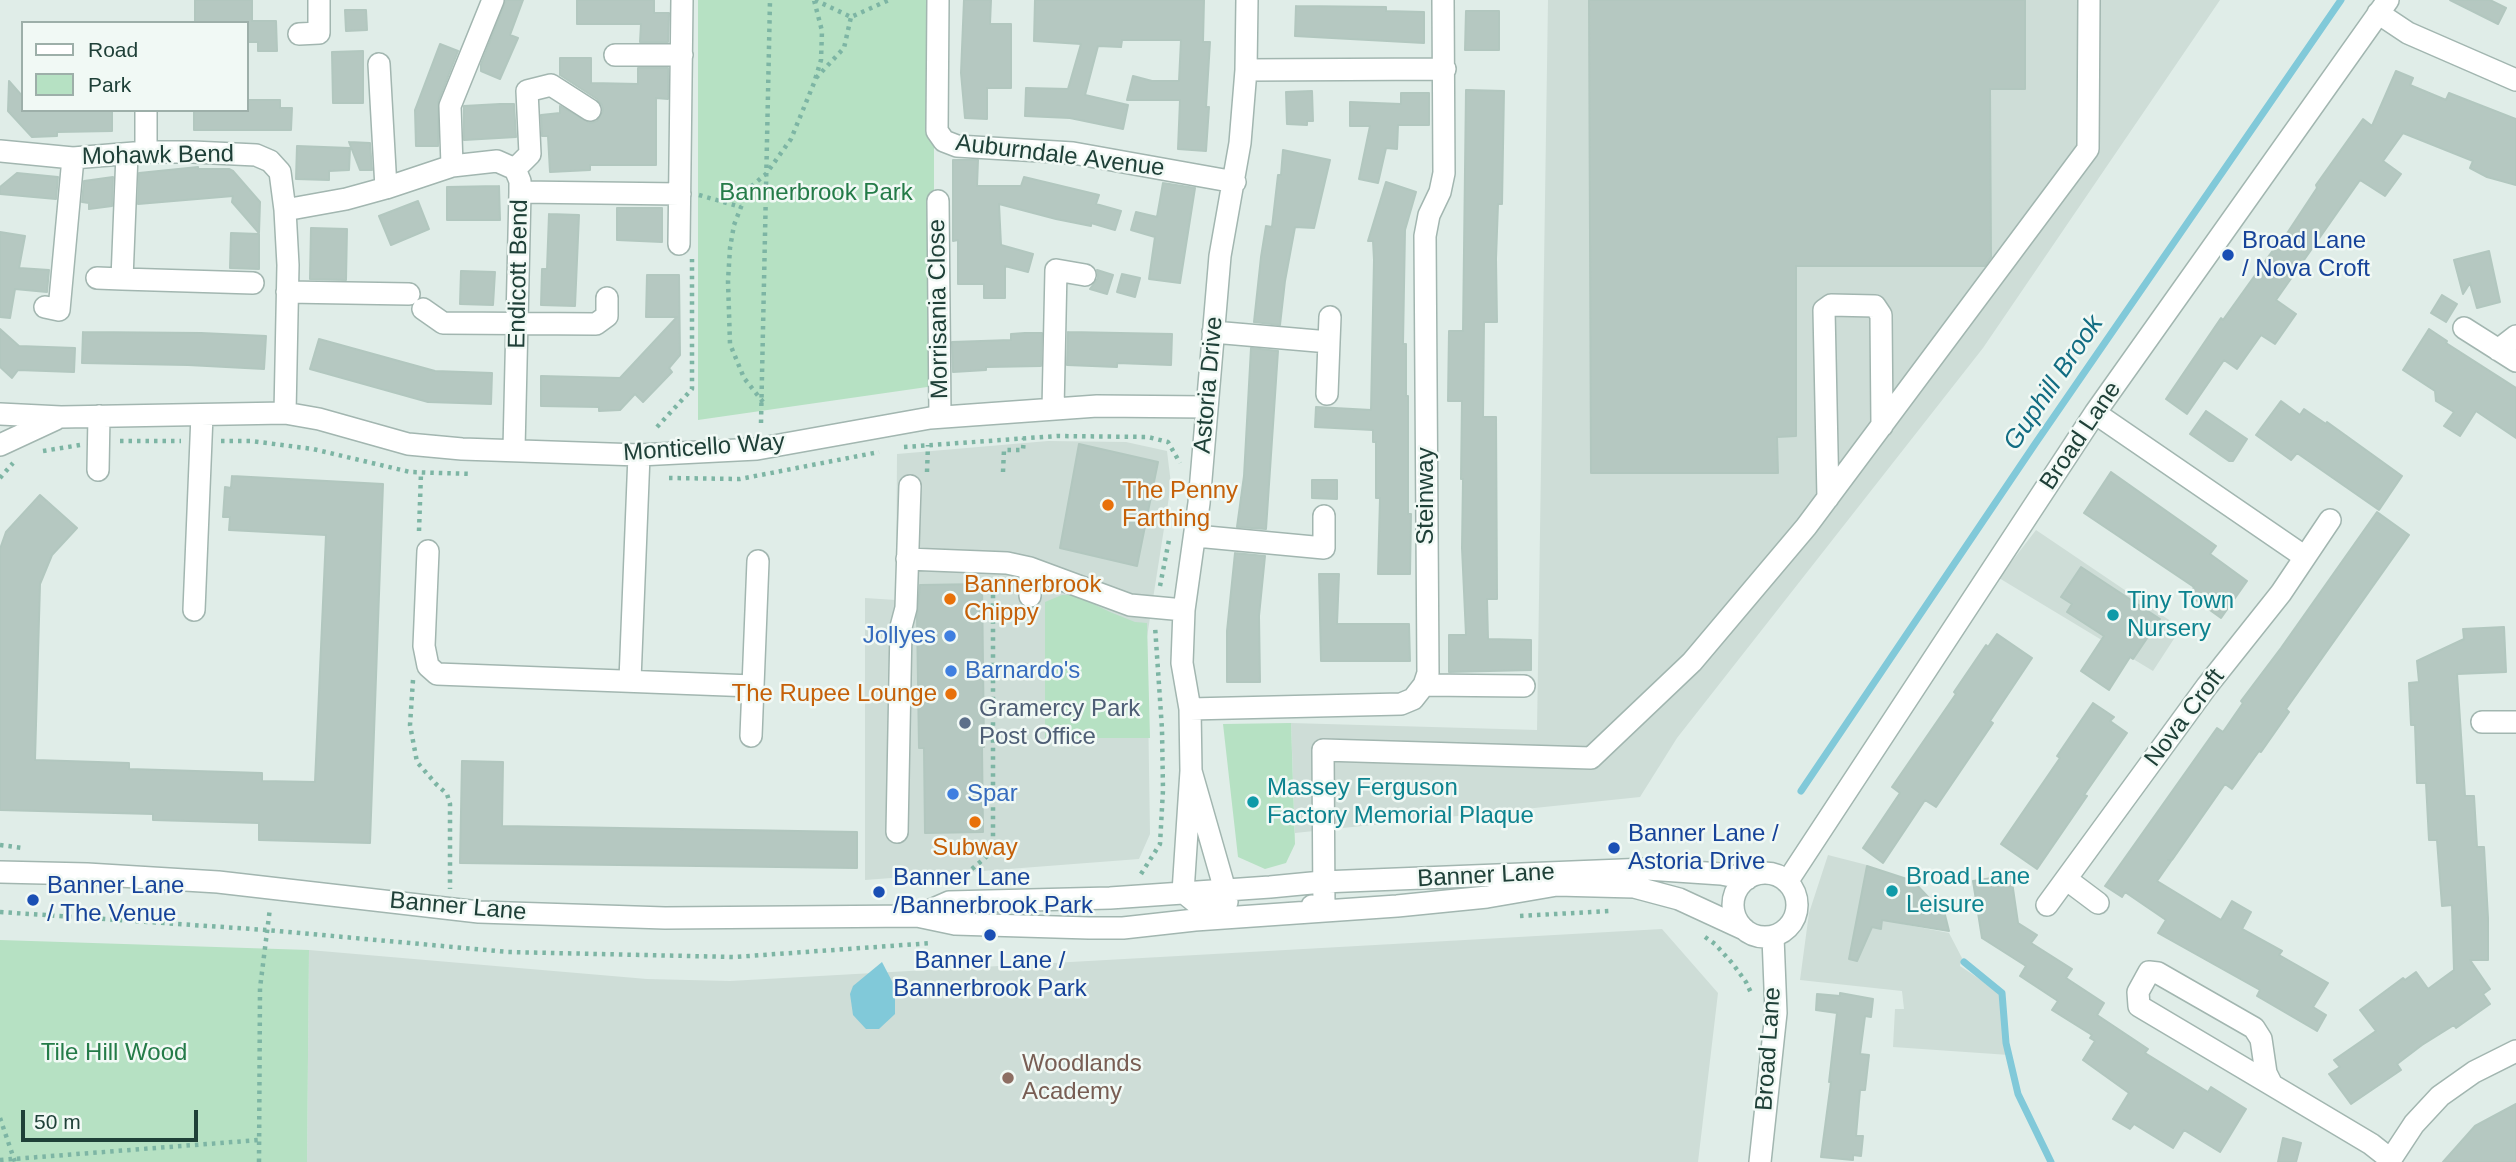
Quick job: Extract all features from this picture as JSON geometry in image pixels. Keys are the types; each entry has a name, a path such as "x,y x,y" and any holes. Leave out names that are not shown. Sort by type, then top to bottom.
{"street":[{"path":"299,34 319,33 319,0"},
{"path":"452,166 450,106 493,0"},
{"path":"679,244 682,0"},
{"name":"Auburndale Avenue","path":"938,0 937,131 944,141 957,146 1073,153 1235,182"},
{"name":"Astoria Drive","path":"1183,892 1191,771 1190,709 1182,663 1184,610 1196,536 1220,256 1235,182 1246,70 1247,0"},
{"name":"Steinway","path":"1424,685 1428,673 1425,236 1429,215 1440,191 1444,173 1443,0"},
{"path":"1324,910 1323,750 1591,758 1692,662 1828,498 2088,149 2089,0"},
{"path":"2383,7 2409,33 2516,80"},
{"name":"Broad Lane","path":"1787,882 2095,413 2383,7"},
{"path":"615,55 682,55"},
{"path":"379,64 386,188"},
{"path":"1246,70 1445,69"},
{"path":"515,169 530,154 527,91 551,85 590,110"},
{"path":"121,279 136,153 146,112"},
{"name":"Mohawk Bend","path":"0,151 73,159 136,153 256,155 270,161 280,172 285,209 285,413"},
{"path":"45,307 59,310 73,159"},
{"name":"Endicott Bend","path":"285,209 346,199 452,166 497,162 515,169 520,181 520,192 514,449"},
{"path":"520,192 680,194"},
{"name":"Morrisania Close","path":"938,201 940,417"},
{"path":"1053,409 1056,271 1085,275"},
{"path":"97,278 253,284"},
{"path":"287,292 416,301 443,323 596,324 607,316 607,298"},
{"path":"1828,498 1825,310 1831,304 1875,306 1881,315 1882,425"},
{"path":"1327,394 1330,317"},
{"path":"2464,328 2507,356 2516,336"},
{"path":"1213,332 1329,342"},
{"name":"Monticello Way","path":"0,414 61,417 285,413 319,419 408,444 462,449 639,455 757,449 940,417 1097,406 1207,407"},
{"path":"2095,413 2305,558"},
{"path":"194,610 202,415"},
{"path":"98,470 99,416"},
{"name":"Monticello Way","path":"0,445 61,417"},
{"path":"630,680 639,455"},
{"path":"897,832 901,627 906,608 906,559 918,486"},
{"path":"1196,536 1325,553 1324,516"},
{"name":"Nova Croft","path":"2047,905 2207,686 2281,593 2330,520"},
{"path":"428,551 424,646 428,666 437,674 753,686"},
{"path":"906,559 993,563 1030,568 1130,605 1184,610"},
{"path":"751,736 758,561"},
{"path":"1030,568 1030,596"},
{"path":"1190,709 1401,704 1413,699 1424,685 1524,686"},
{"path":"2482,722 2516,722 2516,739"},
{"name":"Astoria Drive","path":"1191,771 1227,904"},
{"name":"Banner Lane","path":"0,872 218,882 493,912 665,918 917,916 955,924 1123,928 1322,882 1647,869 1721,874 1747,879"},
{"path":"1768,873 1779,876 1794,891 1797,912 1792,923 1783,932 1773,937 1761,937 1744,929 1737,921 1734,898 1747,879 1768,873"},
{"path":"2066,879 2098,903"},
{"name":"Banner Lane","path":"917,916 949,902 1111,898 1183,892 1227,904 1324,910 1487,897 1558,884 1633,887 1679,899 1744,929"},
{"name":"Broad Lane","path":"1760,1162 1776,1013 1773,937"},
{"path":"2272,1085 2266,1073 2261,1039 2254,1028 2158,973 2149,972 2138,992 2139,1006 2371,1144 2389,1161 2414,1124 2440,1096 2474,1072 2516,1051"}],"path":[{"path":"761,423 770,0"},
{"path":"762,402 744,378 730,344 730,247 734,225 748,189 766,174 791,139 821,60 822,31 815,0"},
{"path":"815,0 850,17 889,0"},
{"path":"814,80 844,48 850,17"},
{"path":"680,194 702,195 741,207"},
{"path":"657,427 692,389 692,247 679,244"},
{"path":"811,465 928,445 1024,438 1148,437 1168,442 1180,461 1182,473"},
{"path":"1003,472 1004,450 1023,450 1024,438"},
{"path":"918,486 928,445"},
{"path":"1160,588 1170,537"},
{"path":"957,881 993,851 993,563"},
{"path":"1132,876 1143,874 1160,844 1162,729 1154,635"},
{"path":"0,912 267,930 508,952 720,957 939,943"},
{"path":"259,1162 260,988 267,930"},
{"path":"1699,933 1715,944 1733,964 1754,999"},
{"path":"0,1118 15,1160"},
{"path":"0,1160 260,1140"}],"shaded area":[{"path":"1548,0 2220,0 1983,348 1677,738 1640,797 1295,833 1291,723 1537,730"},
{"path":"1048,441 1126,442 1167,451 1171,484 1147,637 1150,834 1139,859 865,880 865,598 896,600 897,454"},
{"path":"2036,530 2181,628 2153,671 1999,578"},
{"path":"1828,855 1867,865 1855,931 1880,928 1882,920 1949,933 1962,958 1960,966 2002,994 2009,1055 1893,1047 1895,1009 1904,1009 1902,991 1800,980 1809,913"},
{"name":"Woodlands Academy","path":"1662,929 1718,993 1698,1162 307,1162 309,950 647,979 730,981"}],"green space":[{"name":"Bannerbrook Park","path":"698,0 934,0 934,386 698,420"},
{"path":"1062,595 1075,595 1135,622 1147,623 1150,738 1045,738 1045,602"},
{"path":"1291,723 1295,844 1286,863 1265,869 1238,857 1223,724"},
{"name":"Tile Hill Wood","path":"0,940 309,950 307,1162 0,1162"}],"water":[{"path":"882,962 895,987 895,1014 879,1029 866,1029 853,1015 850,994 853,986"}],"building":[{"path":"195,0 252,0 252,21 276,21 277,51 258,51 258,42 248,42 248,21 195,21"},
{"path":"506,0 523,0 510,35 518,38 500,79 481,71 481,64"},
{"path":"577,0 654,0 654,13 669,13 668,42 640,42 641,24 577,24"},
{"path":"964,0 991,0 990,24 1011,24 1011,88 987,88 987,119 965,118 961,73"},
{"path":"1035,0 1204,0 1203,42 1210,42 1206,151 1178,149 1180,100 1127,100 1133,76 1152,81 1179,81 1181,40 1122,40 1121,47 1098,46 1085,95 1128,105 1123,129 1070,118 1025,116 1026,88 1068,89 1081,44 1034,41"},
{"path":"1589,0 2025,0 2025,89 1990,89 1991,257 1985,266 1796,266 1796,436 1777,437 1778,473 1591,473"},
{"path":"2450,0 2490,0 2506,8 2498,24"},
{"path":"1296,6 1386,7 1386,11 1424,12 1424,43 1295,36"},
{"path":"345,10 366,10 367,30 346,31"},
{"path":"1466,11 1499,11 1499,50 1465,50"},
{"path":"440,44 458,51 438,102 438,146 416,146 415,110"},
{"path":"363,51 363,103 333,103 332,52"},
{"path":"560,58 591,58 591,83 638,84 638,68 668,68 668,99 656,98 656,165 590,165 590,170 550,172 548,136 542,136 541,115 560,113 560,106 590,123 597,121 603,111 597,99 560,75"},
{"path":"2396,71 2413,78 2410,85 2446,100 2449,93 2516,119 2516,185 2487,177 2470,168 2473,161 2403,133 2383,161 2401,174 2385,196 2360,180 2276,300 2296,314 2275,344 2261,335 2237,369 2224,360 2187,414 2166,399 2221,318 2223,320 2276,246 2278,247 2317,188 2316,185 2363,119 2372,126"},
{"path":"9,81 21,95 21,112 112,112 112,131 57,132 57,136 32,137 8,111"},
{"path":"1466,90 1504,91 1502,204 1498,204 1496,259 1497,322 1484,322 1483,417 1496,417 1497,599 1487,599 1488,639 1531,640 1531,670 1449,672 1449,635 1466,635 1462,548 1462,401 1448,401 1449,331 1463,331"},
{"path":"1312,91 1313,121 1307,121 1307,125 1287,124 1286,92"},
{"path":"1401,93 1429,93 1429,125 1398,125 1397,149 1386,148 1378,183 1359,179 1370,126 1350,126 1350,102 1401,104"},
{"path":"248,100 280,100 280,108 292,108 291,130 194,130 194,112 248,112"},
{"path":"514,104 516,137 464,140 464,106"},
{"path":"349,142 370,143 372,170 360,170"},
{"path":"297,146 350,148 349,170 329,171 329,180 296,179"},
{"path":"1283,150 1330,160 1314,228 1295,227 1280,325 1254,322 1266,226 1272,227"},
{"path":"953,160 978,160 977,186 1021,186 1024,177 1099,195 1096,204 1121,211 1115,230 1091,223 1091,226 1056,219 999,204 1001,245 1033,254 1028,272 1005,266 1005,298 984,298 984,284 958,284 958,240 953,241"},
{"path":"198,167 233,171 260,202 259,233 232,202 233,196 138,204 139,173"},
{"path":"17,173 58,177 56,199 0,194 0,187"},
{"path":"113,177 112,206 89,209 89,203 82,202 84,181"},
{"path":"1386,182 1416,192 1405,230 1403,344 1406,344 1408,396 1410,574 1378,574 1380,498 1376,498 1376,442 1373,442 1373,430 1315,427 1316,407 1371,410 1374,260 1373,241 1368,241"},
{"path":"1163,183 1195,188 1180,283 1149,279 1155,237 1131,230 1136,212 1157,217"},
{"path":"499,186 500,220 447,220 447,187"},
{"path":"418,201 429,229 391,245 379,216"},
{"path":"617,208 662,208 662,242 617,240"},
{"path":"549,214 579,215 575,306 541,305 542,269 547,269"},
{"path":"311,228 347,229 346,280 310,279"},
{"path":"0,232 25,236 19,268 49,270 47,292 15,289 10,318 0,317"},
{"path":"231,233 259,234 259,269 230,268"},
{"path":"2489,251 2500,302 2477,308 2470,283 2463,294 2454,260"},
{"path":"1097,270 1113,275 1107,294 1090,289 1098,278"},
{"path":"461,271 495,272 493,305 460,304"},
{"path":"1122,274 1140,278 1135,297 1117,292"},
{"path":"647,275 679,275 680,355 669,368 672,372 643,402 635,394 620,410 541,406 541,376 620,378 677,317 646,317"},
{"path":"2442,295 2457,304 2446,322 2431,313"},
{"path":"0,329 19,346 75,348 74,372 18,370 12,378 0,367"},
{"path":"2429,329 2516,388 2516,438 2476,411 2460,436 2444,426 2454,412 2436,401 2435,391 2403,370"},
{"path":"83,332 266,336 264,369 82,363"},
{"path":"1068,332 1172,334 1171,365 1067,365"},
{"path":"1042,333 1041,366 986,367 986,370 953,372 952,342 1011,340 1011,334"},
{"path":"319,339 435,371 492,373 491,404 428,402 310,369"},
{"path":"1251,348 1278,351 1266,529 1237,527 1244,476"},
{"path":"2281,401 2300,415 2304,409 2326,424 2327,422 2402,476 2379,510 2297,453 2291,460 2256,435"},
{"path":"2206,411 2247,439 2233,461 2229,461 2190,434"},
{"name":"The Penny Farthing","path":"1079,444 1158,462 1137,566 1060,548"},
{"path":"2111,472 2216,546 2210,554 2247,581 2221,618 2189,595 2194,587 2084,513"},
{"path":"232,476 383,484 370,843 259,840 259,823 153,820 153,814 0,810 0,549 6,532 40,495 77,528 52,555 40,584 35,760 129,763 129,769 262,773 262,781 315,782 326,535 229,530 230,517 223,517 225,487 231,488"},
{"path":"1312,480 1337,480 1337,499 1312,498"},
{"path":"2377,512 2409,535 2286,709 2289,712 2261,752 2259,751 2232,789 2225,784 2172,860 2168,860 2171,861 2157,881 2221,920 2232,901 2251,912 2242,929 2282,951 2279,955 2328,983 2313,1007 2326,1015 2317,1031 2257,996 2260,990 2158,933 2166,920 2125,892 2122,897 2105,886 2217,728 2223,732 2243,703 2241,701"},
{"path":"1235,553 1265,556 1259,616 1260,682 1227,682 1227,631"},
{"name":"Tiny Town Nursery","path":"2081,567 2160,619 2133,659 2130,657 2109,690 2081,671 2104,636 2067,612 2072,604 2061,597"},
{"path":"1319,574 1339,574 1337,624 1409,624 1410,661 1321,661"},
{"path":"982,584 983,832 925,833 924,748 919,748 917,616 920,585"},
{"path":"2504,627 2506,672 2457,674 2465,796 2474,796 2477,847 2484,847 2488,918 2488,960 2470,960 2490,989 2483,994 2490,1004 2456,1028 2454,1025 2422,1045 2397,1064 2401,1070 2351,1104 2329,1074 2340,1067 2334,1060 2376,1031 2360,1010 2403,978 2405,980 2416,972 2428,989 2454,970 2452,905 2442,906 2437,840 2429,840 2426,783 2417,783 2415,725 2411,725 2409,683 2419,682 2417,661 2464,639 2463,629"},
{"path":"1997,634 2032,658 1990,721 1993,723 1936,807 1925,800 1883,863 1863,848 1900,793 1892,787 1986,645 1988,647"},
{"path":"2093,703 2114,717 2110,721 2127,733 2037,869 2001,844 2060,758 2057,756"},
{"path":"462,761 503,762 502,826 857,832 857,868 460,863"},
{"name":"Broad Lane Leisure","path":"1867,866 1913,881 1945,915 1949,931 1882,920 1881,929 1872,927 1857,961 1849,959"},
{"path":"2011,875 2018,923 2037,935 2031,943 2072,969 2066,978 2104,1003 2097,1015 2148,1049 2145,1053 2208,1092 2211,1087 2246,1109 2220,1152 2184,1130 2173,1148 2134,1124 2130,1129 2113,1119 2129,1093 2083,1060 2095,1041 2090,1038 2092,1035 2052,1010 2058,1001 2020,976 2026,966 1982,938 1973,881"},
{"path":"1840,993 1873,999 1871,1017 1865,1016 1860,1054 1869,1055 1865,1090 1860,1090 1856,1136 1863,1136 1861,1156 1853,1155 1853,1160 1821,1157 1837,1013 1816,1010 1817,994 1840,996"},
{"path":"2516,1104 2516,1162 2443,1162 2475,1126"},
{"path":"2283,1138 2301,1143 2296,1162 2278,1162"}],"waterway":[{"name":"Guphill Brook","path":"1801,791 2035,444 2341,0"},
{"name":"Guphill Brook","path":"1964,962 2002,993 2006,1043 2018,1094 2051,1162"}],"place":[{"name":"Broad Lane / Nova Croft","path":"2228,255"},
{"name":"The Penny Farthing","path":"1108,505"},
{"name":"Bannerbrook Chippy","path":"950,599"},
{"name":"Tiny Town Nursery","path":"2113,615"},
{"name":"Jollyes","path":"950,636"},
{"name":"Barnardo's","path":"951,671"},
{"name":"The Rupee Lounge","path":"951,694"},
{"name":"Gramercy Park Post Office","path":"965,723"},
{"name":"Spar","path":"953,794"},
{"name":"Massey Ferguson Factory Memorial Plaque","path":"1253,802"},
{"name":"Subway","path":"975,822"},
{"name":"Banner Lane / Astoria Drive","path":"1614,848"},
{"name":"Broad Lane Leisure","path":"1892,891"},
{"name":"Banner Lane /Bannerbrook Park","path":"879,892"},
{"name":"Banner Lane / The Venue","path":"33,900"},
{"name":"Banner Lane / Bannerbrook Park","path":"990,935"},
{"name":"Woodlands Academy","path":"1008,1078"}]}
